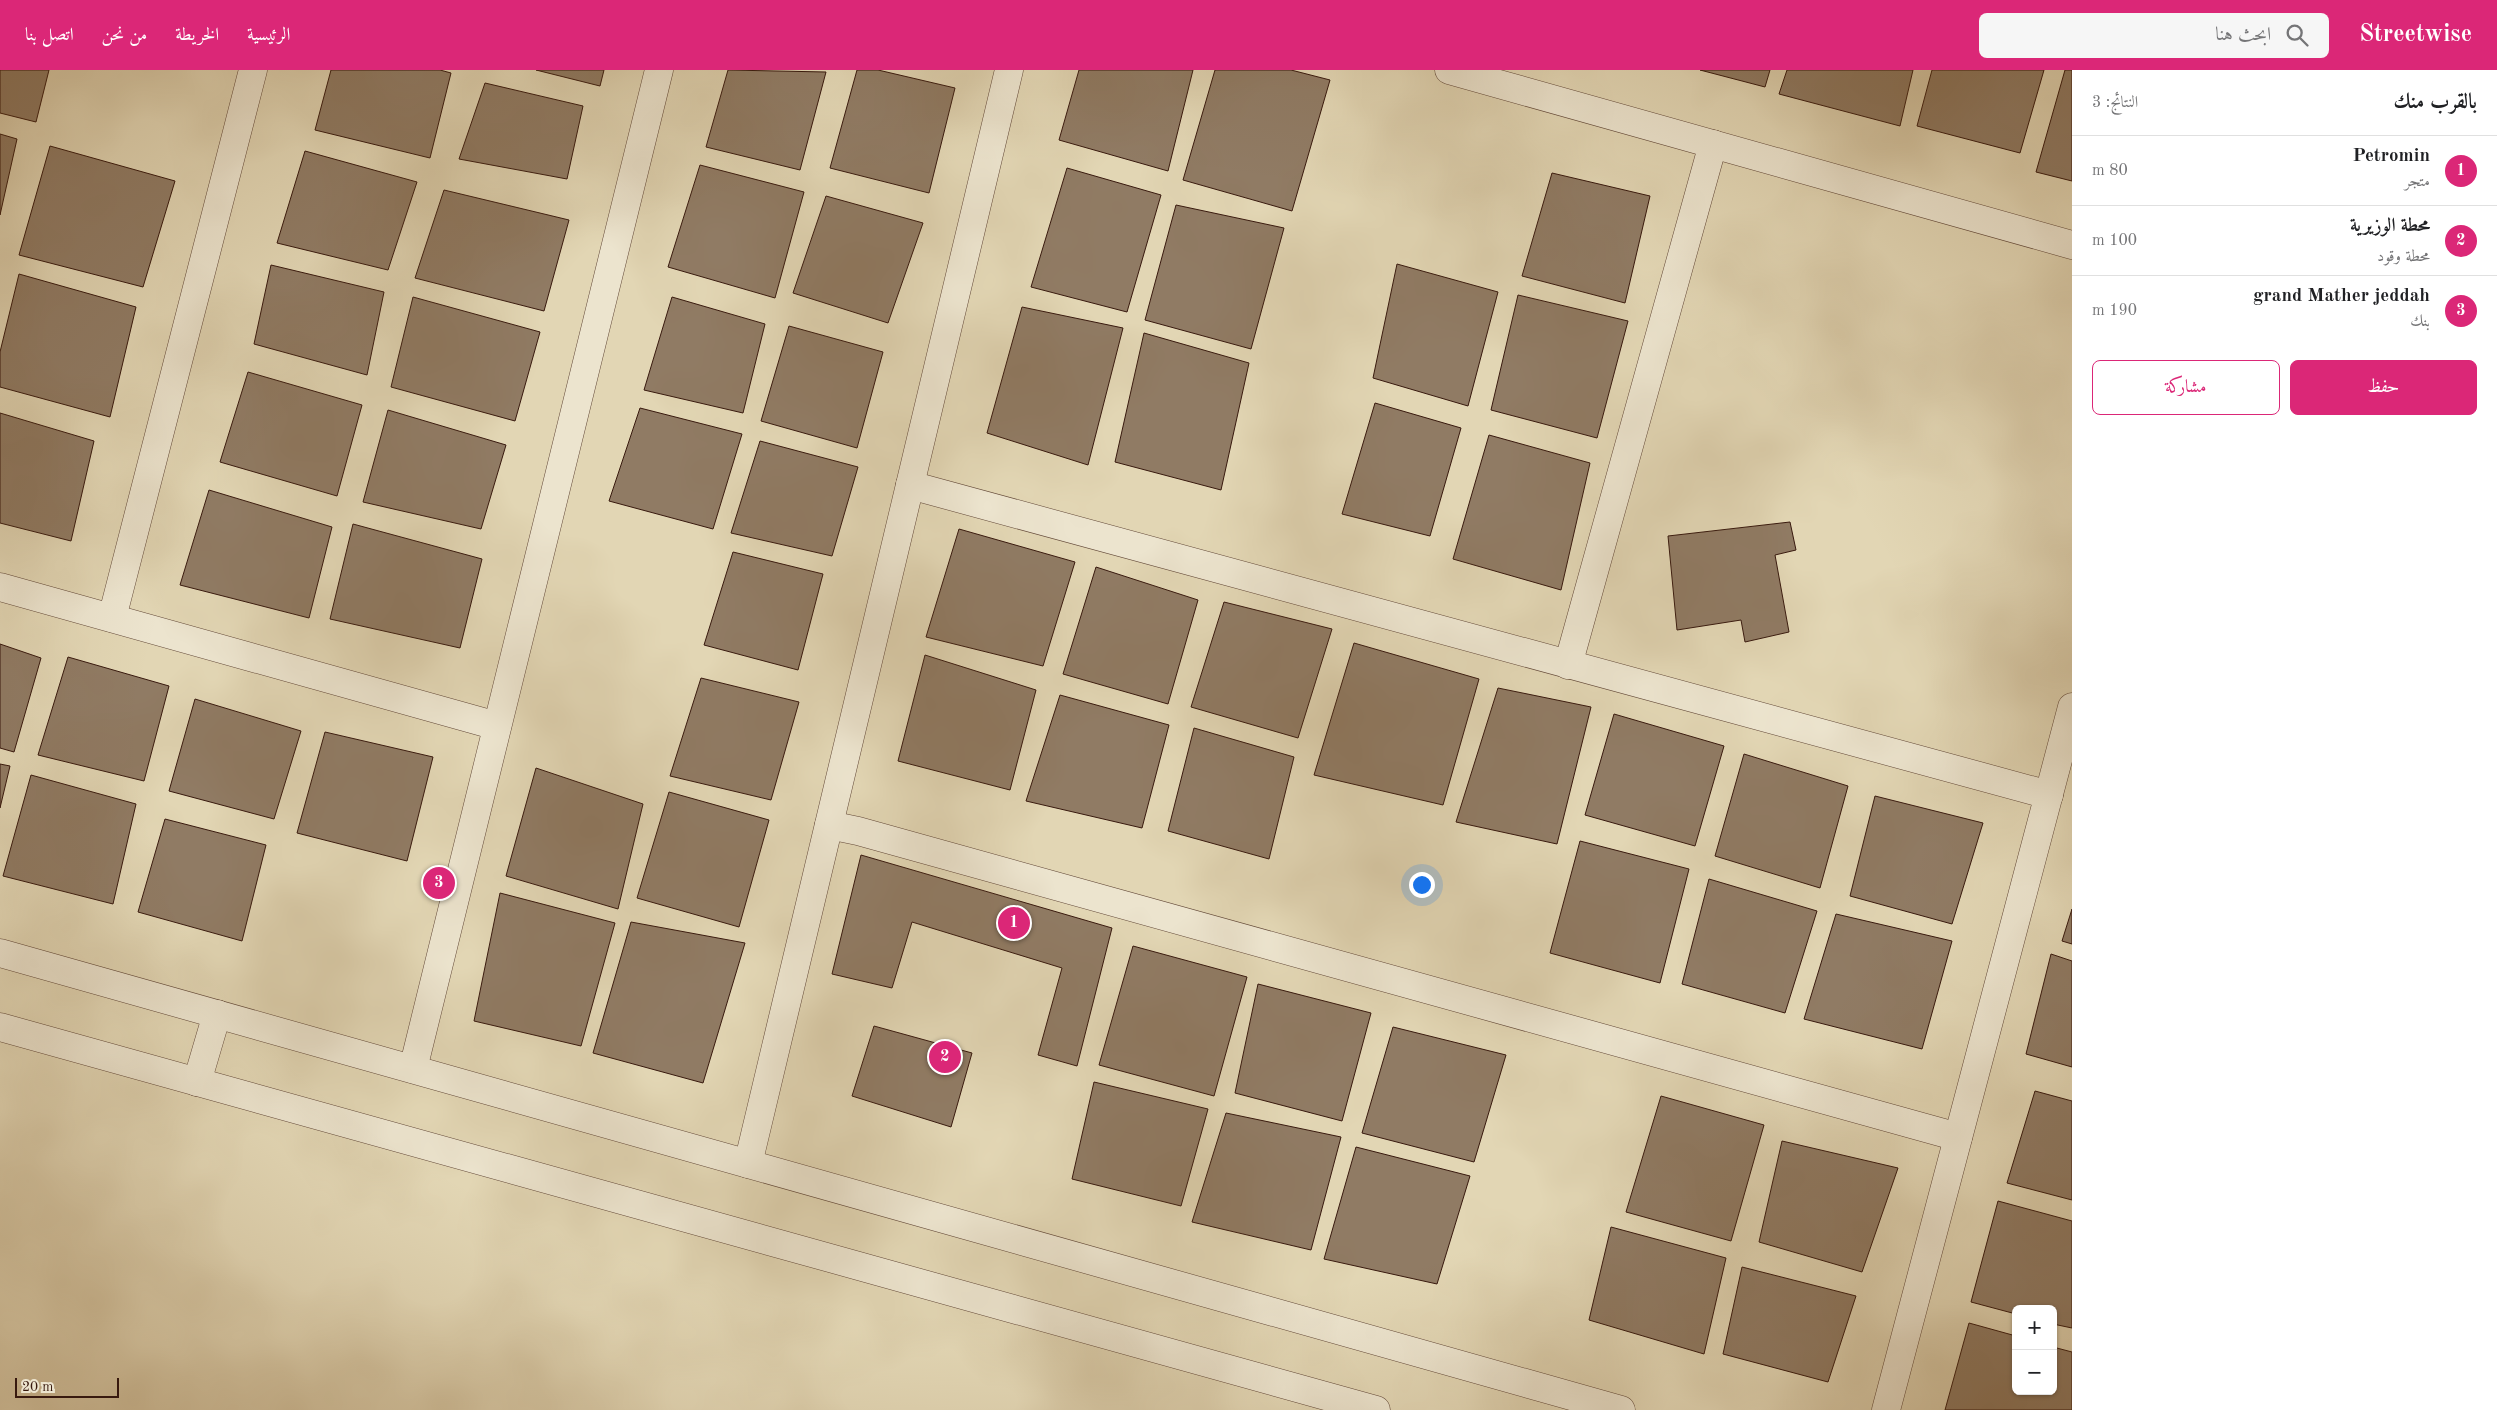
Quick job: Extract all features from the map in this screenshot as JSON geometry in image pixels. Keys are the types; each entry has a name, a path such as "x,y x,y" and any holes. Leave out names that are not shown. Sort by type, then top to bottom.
{"street":[{"path":"112,618 253,70"},
{"path":"413,1069 659,70"},
{"path":"748,1164 1008,70"},
{"path":"1449,70 2072,245"},
{"path":"1568,665 1713,144"},
{"path":"910,485 2049,795"},
{"path":"0,586 497,726"},
{"path":"1886,1410 2072,706"},
{"path":"829,825 877,836 1958,1138"},
{"path":"0,953 1621,1410"},
{"path":"198,1082 217,1014"},
{"path":"0,1027 1376,1410"}],"building":[{"path":"0,70 49,70 36,122 0,113"},
{"path":"331,70 440,70 451,73 430,158 315,130"},
{"path":"536,70 604,70 600,86"},
{"path":"728,70 826,72 800,170 706,147"},
{"path":"857,70 878,70 955,88 929,193 830,168"},
{"path":"1079,70 1193,70 1168,171 1059,140"},
{"path":"1215,70 1291,70 1330,80 1292,211 1183,180"},
{"path":"1700,70 1770,70 1765,87"},
{"path":"1787,70 1913,70 1900,126 1779,94"},
{"path":"1932,70 2044,70 2020,153 1917,126"},
{"path":"2065,70 2072,70 2072,181 2036,172"},
{"path":"485,83 583,106 567,179 459,159"},
{"path":"0,134 17,139 0,215"},
{"path":"50,146 175,181 143,287 19,255"},
{"path":"305,151 417,182 388,270 277,243"},
{"path":"700,165 804,192 775,298 668,267"},
{"path":"1067,168 1161,195 1127,312 1031,287"},
{"path":"1552,173 1650,196 1625,303 1522,276"},
{"path":"444,190 569,220 544,311 415,278"},
{"path":"826,196 923,223 888,323 793,293"},
{"path":"1176,205 1284,228 1251,349 1145,320"},
{"path":"1397,264 1498,292 1468,406 1373,378"},
{"path":"271,265 384,292 367,375 254,344"},
{"path":"19,274 136,307 110,417 0,387 0,352"},
{"path":"1518,295 1628,321 1597,438 1491,410"},
{"path":"413,297 540,332 515,421 391,387"},
{"path":"672,297 765,324 743,413 644,390"},
{"path":"1022,307 1123,328 1088,465 987,433"},
{"path":"789,326 883,352 857,448 761,421"},
{"path":"1144,333 1249,363 1221,490 1115,462"},
{"path":"248,372 362,405 337,496 220,462"},
{"path":"1375,403 1461,428 1430,536 1342,514"},
{"path":"640,408 742,434 713,529 609,501"},
{"path":"388,410 506,445 481,529 363,502"},
{"path":"0,413 94,441 71,541 0,523"},
{"path":"1489,435 1590,463 1561,590 1453,559"},
{"path":"760,441 858,467 832,556 731,533"},
{"path":"209,490 332,527 309,618 180,585"},
{"path":"1790,522 1796,550 1775,555 1789,632 1745,642 1741,620 1677,630 1668,536"},
{"path":"353,524 482,559 460,648 330,619"},
{"path":"959,529 1075,562 1043,666 926,637"},
{"path":"733,552 823,574 798,670 704,645"},
{"path":"1096,567 1198,600 1168,704 1063,674"},
{"path":"1224,602 1332,629 1298,738 1191,707"},
{"path":"1354,643 1479,679 1443,805 1314,775"},
{"path":"0,644 41,658 14,752 0,748"},
{"path":"925,655 1036,690 1010,790 898,761"},
{"path":"68,657 169,686 144,781 38,755"},
{"path":"701,678 799,702 771,800 670,776"},
{"path":"1498,688 1591,707 1557,844 1456,822"},
{"path":"1060,695 1169,725 1142,828 1026,801"},
{"path":"195,699 301,731 274,819 169,791"},
{"path":"1614,714 1724,746 1695,846 1585,815"},
{"path":"1194,728 1294,757 1269,859 1168,831"},
{"path":"325,732 433,757 407,861 297,833"},
{"path":"1744,754 1848,786 1820,888 1715,856"},
{"path":"0,764 10,766 0,808"},
{"path":"536,768 643,804 618,909 506,876"},
{"path":"31,775 136,804 113,904 3,876"},
{"path":"669,792 769,820 739,927 637,898"},
{"path":"1875,796 1983,823 1952,924 1850,896"},
{"path":"165,819 266,845 242,941 138,912"},
{"path":"1580,841 1689,869 1660,983 1550,953"},
{"path":"861,855 1112,928 1077,1066 1038,1055 1062,968 912,922 892,988 832,974"},
{"path":"1709,879 1817,911 1785,1013 1682,984"},
{"path":"500,893 615,923 581,1046 474,1021"},
{"path":"2072,909 2072,944 2062,941"},
{"path":"1836,914 1952,941 1922,1049 1804,1019"},
{"path":"631,922 745,943 703,1083 593,1053"},
{"path":"1133,946 1247,977 1214,1096 1099,1065"},
{"path":"2051,954 2072,961 2072,1067 2026,1054"},
{"path":"1258,984 1371,1013 1342,1121 1235,1093"},
{"path":"874,1026 972,1053 951,1127 852,1096"},
{"path":"1393,1027 1506,1055 1474,1162 1362,1133"},
{"path":"1094,1082 1208,1109 1181,1206 1072,1179"},
{"path":"2035,1091 2072,1101 2072,1200 2007,1183"},
{"path":"1661,1096 1764,1125 1731,1241 1626,1212"},
{"path":"1226,1113 1341,1137 1311,1250 1192,1222"},
{"path":"1782,1141 1898,1168 1862,1272 1759,1242"},
{"path":"1356,1147 1470,1176 1437,1284 1324,1259"},
{"path":"1998,1201 2072,1221 2072,1328 2057,1325 2057,1305 2012,1305 2012,1313 1971,1302"},
{"path":"1611,1227 1726,1258 1704,1354 1589,1320"},
{"path":"1742,1267 1856,1296 1828,1382 1723,1354"},
{"path":"1969,1323 2012,1335 2012,1395 2057,1395 2057,1348 2072,1352 2072,1410 1945,1410"}],"place":[{"name":"grand Mather jeddah","path":"439,883"},
{"name":"Petromin","path":"1014,923"},
{"name":"محطة الوزيرية","path":"945,1057"}]}
